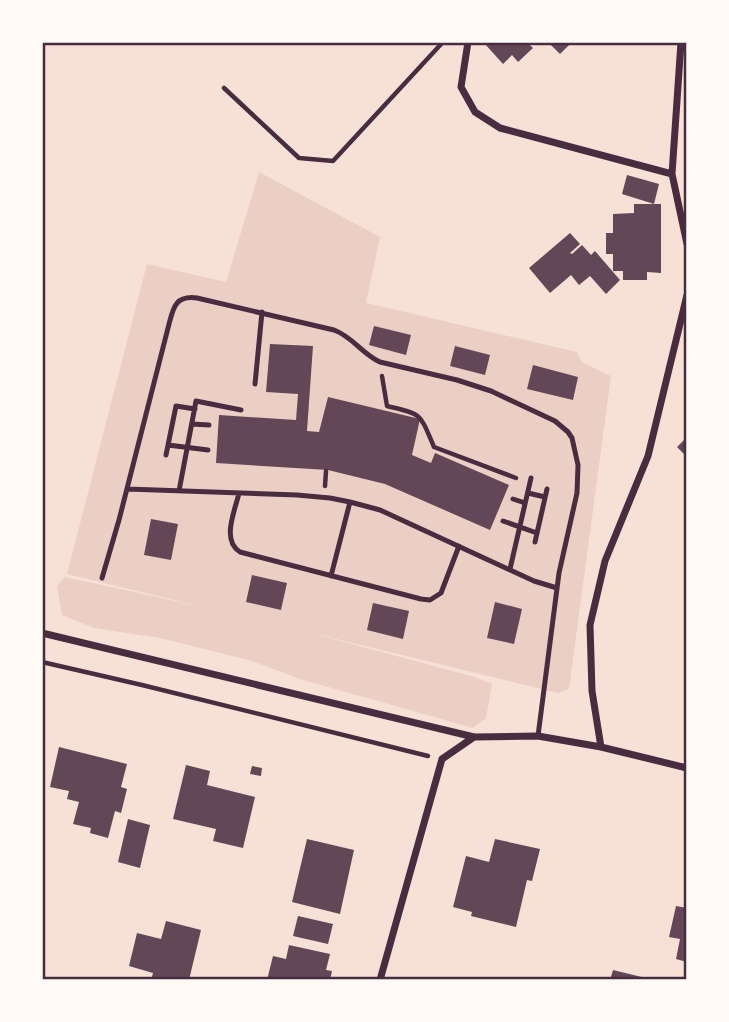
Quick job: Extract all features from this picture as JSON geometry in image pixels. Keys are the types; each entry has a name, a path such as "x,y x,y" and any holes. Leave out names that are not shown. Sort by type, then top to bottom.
{"street":[{"path":"468,42 461,87 475,112 500,128 672,174"},
{"path":"681,42 672,174 687,244"},
{"path":"601,747 592,691 590,625 605,561 648,456 687,295"},
{"path":"42,633 474,737 538,736 601,747 687,768"},
{"path":"380,980 442,759 474,737"}],"lane":[{"path":"102,578 175,305 188,297 320,325 344,334 369,357 380,362 476,386 543,414 568,432 576,453 578,478 575,505 561,561 538,736"},
{"path":"255,384 262,312"},
{"path":"179,491 196,401 242,410"},
{"path":"166,454 176,406 195,409"},
{"path":"192,424 209,425"},
{"path":"168,445 208,450"},
{"path":"510,569 531,480"},
{"path":"127,489 316,497 350,502 380,510 534,581 557,588"},
{"path":"535,542 547,489"},
{"path":"528,493 545,497"},
{"path":"239,494 230,528 231,544 240,552 427,600 440,593 459,546"},
{"path":"513,499 525,503"},
{"path":"331,576 350,502"},
{"path":"503,521 537,533"}],"path":[{"path":"224,89 299,158 332,162 443,42"},
{"path":"380,362 387,406 420,416 434,447 531,480"},
{"path":"42,662 442,759"}],"shaded area":[{"path":"259,172 380,237 366,303 577,352 582,362 611,376 569,689 558,693 307,632 475,677 492,684 486,718 473,728 300,679 252,661 160,638 94,628 62,615 57,586 65,577 203,607 67,574 147,264 226,282"}],"building":[{"path":"527,42 533,48 518,62 512,55 503,64 485,44"},
{"path":"548,42 572,42 560,54"},
{"path":"627,175 659,184 654,204 622,194"},
{"path":"634,204 661,204 661,273 647,272 647,280 623,280 623,271 613,271 613,254 606,254 606,233 613,233 613,214 634,213"},
{"path":"570,233 580,244 570,253 582,245 591,255 595,251 620,280 606,294 590,276 579,285 571,275 550,293 529,268"},
{"path":"374,326 411,335 406,355 369,345"},
{"path":"270,344 313,346 307,431 319,432 328,397 420,419 412,455 431,463 435,453 509,485 490,530 385,484 328,470 216,463 219,415 296,420 298,394 266,392"},
{"path":"455,346 490,355 485,375 450,366"},
{"path":"533,365 578,377 573,400 527,389"},
{"path":"687,437 687,457 677,447"},
{"path":"151,519 178,524 171,560 144,555"},
{"path":"252,575 287,583 281,610 246,602"},
{"path":"495,602 522,609 514,644 487,638"},
{"path":"373,603 409,611 403,639 367,630"},
{"path":"59,747 127,764 121,787 127,789 121,813 115,811 108,838 90,833 91,828 73,824 79,802 67,799 69,791 50,787"},
{"path":"186,765 210,771 207,785 255,797 243,848 213,841 216,829 173,819"},
{"path":"252,766 262,768 261,776 250,774"},
{"path":"128,819 150,825 140,868 118,862"},
{"path":"307,839 354,850 340,914 292,902"},
{"path":"495,839 540,849 532,881 527,880 516,927 471,916 472,912 453,907 466,856 489,862"},
{"path":"676,906 687,908 687,962 676,959 680,939 669,937"},
{"path":"298,916 333,924 328,944 293,936"},
{"path":"166,921 201,930 189,980 151,980 153,973 129,966 137,933 161,939"},
{"path":"289,945 330,954 326,970 332,971 330,980 267,980 273,956 286,959"},
{"path":"613,970 650,979 650,980 610,980"}]}
